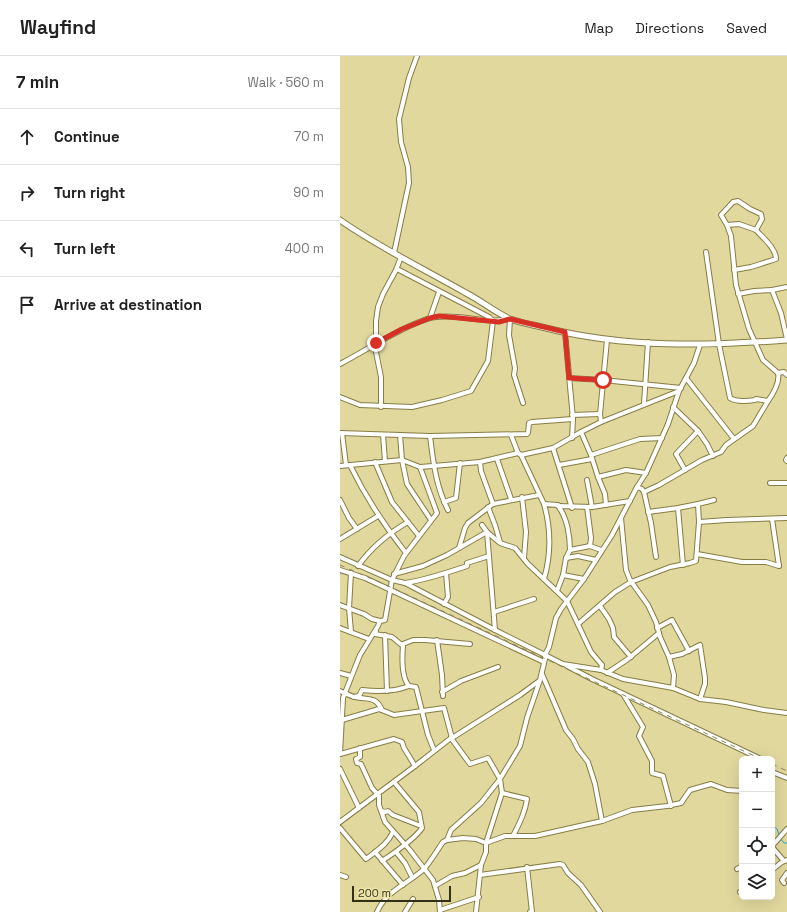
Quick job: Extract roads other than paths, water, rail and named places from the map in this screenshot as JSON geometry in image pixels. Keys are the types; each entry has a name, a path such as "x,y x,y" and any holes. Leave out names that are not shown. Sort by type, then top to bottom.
{"street":[{"path":"394,253 409,183 408,167 400,142 399,119 409,78 417,56"},
{"path":"756,230 762,219 761,214 738,201 733,202 722,213 721,217 727,225 731,236 738,294 749,329 758,351 767,364 778,373 784,372 787,375"},
{"path":"340,220 361,234 466,292 510,319 607,340 700,345 787,339 781,313 772,290"},
{"path":"727,225 739,224 756,230 776,255 776,258 751,267 734,270"},
{"path":"706,252 719,344 731,399 749,401 756,399 768,401"},
{"path":"381,407 381,377 376,357 378,307 401,257"},
{"path":"399,270 489,317 493,321"},
{"path":"738,294 787,287"},
{"path":"430,318 439,292"},
{"path":"340,364 402,329 430,318 439,316 457,317 499,322 510,319"},
{"path":"510,319 509,336 515,368 514,375 523,403"},
{"path":"340,397 360,405 412,407 472,391 488,361 493,321"},
{"path":"565,332 572,417 572,438"},
{"path":"601,422 600,414 607,340"},
{"path":"644,404 648,342"},
{"path":"447,840 451,830 481,803 500,779 520,746 527,718 542,673 545,655 549,647 556,618 567,601 572,597 596,560 646,472 662,438 680,390 694,363 700,345"},
{"path":"644,492 702,460 721,452 726,445 753,426 775,388 779,376 778,373"},
{"path":"569,378 645,384 680,390"},
{"path":"686,378 734,439"},
{"path":"340,466 402,460 420,467 434,466 480,462 553,448 601,422 680,390"},
{"path":"673,407 698,431 713,456"},
{"path":"406,553 369,503 348,465 341,433 430,436 527,434 529,423 532,422 600,414"},
{"path":"685,470 676,454 698,431"},
{"path":"581,432 605,494 606,505"},
{"path":"383,435 385,461"},
{"path":"400,435 402,460 407,484 431,520"},
{"path":"511,435 544,504 548,525 549,550 544,579"},
{"path":"430,436 434,466 444,502 448,510"},
{"path":"559,465 591,457 640,439 662,438"},
{"path":"553,448 572,508"},
{"path":"497,459 511,499"},
{"path":"375,462 392,502 419,536"},
{"path":"480,462 481,471 493,504"},
{"path":"444,502 456,498 460,463"},
{"path":"409,686 404,671 403,646 392,637 374,634 382,620 394,574 406,553 437,513 420,467"},
{"path":"598,477 626,470 646,472"},
{"path":"587,480 592,507"},
{"path":"770,483 787,483"},
{"path":"637,487 642,489 644,492 656,557"},
{"path":"459,548 468,523 488,507 511,499 539,495"},
{"path":"522,497 526,532 524,558"},
{"path":"340,500 349,518 357,529"},
{"path":"648,512 678,508 714,500"},
{"path":"544,504 572,508 592,507 630,501"},
{"path":"578,624 631,582 670,567 696,561 699,522 698,504"},
{"path":"557,591 563,575 566,558 570,550 570,542 565,519 563,512 558,506"},
{"path":"488,507 500,543"},
{"path":"587,507 591,538 590,546"},
{"path":"678,508 683,564"},
{"path":"340,539 378,516"},
{"path":"621,518 626,570 631,582 648,605 656,622 674,675 673,688"},
{"path":"699,522 787,518"},
{"path":"697,554 742,562 766,562 779,566 772,519"},
{"path":"358,566 368,552 391,533 408,522"},
{"path":"482,525 487,532 500,543 515,548 528,564 567,601 591,652 602,665 601,670"},
{"path":"394,574 423,566 447,555 487,532"},
{"path":"487,532 495,630"},
{"path":"570,550 590,546 601,550"},
{"path":"405,584 421,581 467,566 467,563 489,556"},
{"path":"566,558 578,556 596,560"},
{"path":"340,557 358,566 405,584 567,665 601,670 623,679 673,688 700,699 787,713"},
{"path":"340,570 365,578 544,662"},
{"path":"351,573 349,608 351,632"},
{"path":"444,604 448,596 446,573"},
{"path":"563,575 584,579"},
{"path":"494,612 534,599"},
{"path":"340,605 364,614 372,619 382,620"},
{"path":"600,606 609,619 613,628 614,637 631,657"},
{"path":"382,620 360,655 345,693 342,704 340,754 394,739 402,742 415,766"},
{"path":"657,628 672,620 689,651"},
{"path":"340,628 369,639"},
{"path":"607,673 631,657 659,633"},
{"path":"385,635 387,691"},
{"path":"403,646 412,640 437,640 470,644"},
{"path":"437,640 442,675 442,694 461,681 498,668"},
{"path":"669,657 700,646 705,678 705,684 700,699"},
{"path":"560,662 592,680 755,756"},
{"path":"340,673 351,676"},
{"path":"542,673 566,730 588,762 595,784 602,821"},
{"path":"340,822 434,750 520,695 540,680"},
{"path":"354,697 359,696 362,690 381,692 400,690 409,686 416,687 428,735 434,750"},
{"path":"340,691 354,697 372,699 378,702 382,710"},
{"path":"623,694 643,727 639,736 652,762 652,773 663,776 671,806"},
{"path":"342,720 379,709 394,715 444,708 452,738 470,764 488,758 500,779 502,793 486,843 486,852 481,865 479,896 476,912"},
{"path":"360,748 360,757 356,759 364,769 372,788 378,794 379,805 385,822 406,844 433,880 439,900 440,911 479,896"},
{"path":"340,769 359,808"},
{"path":"775,773 787,778"},
{"path":"382,861 406,844 422,828 419,812 394,782"},
{"path":"378,912 380,905 393,891 425,868 443,842 447,840 463,838 476,839 486,843 505,836 535,836 602,821 632,810 681,804 690,790 711,784 727,790 739,791"},
{"path":"502,793 527,799 526,808 513,836"},
{"path":"382,811 388,811 393,815 421,826"},
{"path":"340,828 366,860 389,840 393,832"},
{"path":"775,843 787,829"},
{"path":"775,849 785,861 775,868"},
{"path":"375,852 395,874 402,885"},
{"path":"396,852 405,863 412,877"},
{"path":"480,875 527,867 557,864 563,865 568,873 581,885 600,912"},
{"path":"435,886 452,876 465,873 481,865"},
{"path":"527,867 532,912 530,912"},
{"path":"784,883 782,880 787,873"},
{"path":"340,875 346,877"},
{"path":"405,912 413,899"}],"waterway":[{"path":"775,827 779,835"},
{"path":"780,838 784,843 787,843"}],"railway":[{"path":"340,565 395,589 755,756"},
{"path":"775,765 787,771"}]}
